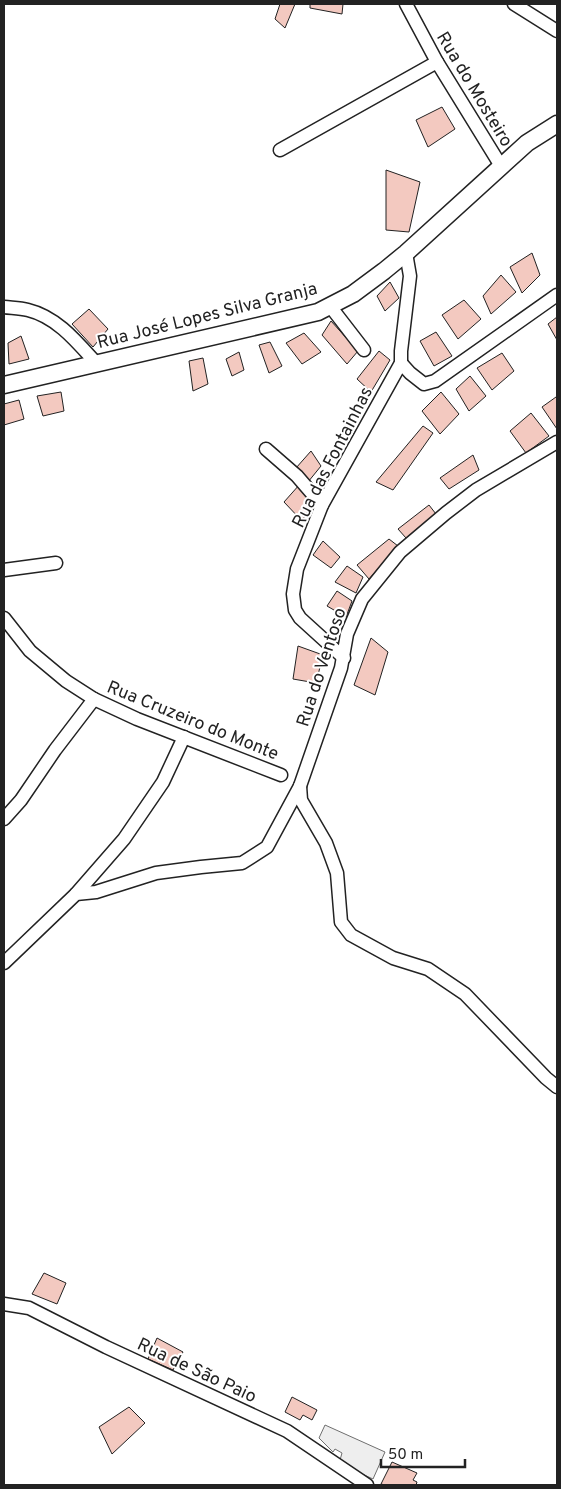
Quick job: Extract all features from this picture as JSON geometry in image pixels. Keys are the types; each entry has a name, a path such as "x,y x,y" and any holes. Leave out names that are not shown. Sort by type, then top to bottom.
{"main road":[{"name":"Rua José Lopes Silva Granja","path":"4,385 318,312 353,294 406,253 527,143 557,124"}],"street":[{"name":"Rua do Mosteiro","path":"406,4 437,62 501,166"},
{"path":"514,4 557,31"},
{"path":"280,150 437,62"},
{"name":"Rua das Fontainhas","path":"344,658 300,618 295,610 293,594 297,569 322,505 401,363 400,351 410,276 406,253"},
{"path":"401,363 410,374 424,384 435,381 557,295"},
{"path":"330,306 364,350"},
{"path":"4,307 27,310 43,315 71,335 96,363"},
{"name":"Rua do Ventoso","path":"76,894 96,892 156,873 201,866 242,863 267,847 300,786 344,658 347,634 362,599 400,552 476,490 557,442"},
{"path":"266,449 297,476 322,505"},
{"path":"4,570 56,563"},
{"name":"Rua Cruzeiro do Monte","path":"4,618 30,651 66,681 94,699 137,719 281,775"},
{"path":"4,819 94,699"},
{"path":"4,963 76,894 124,840 164,782 184,737"},
{"path":"300,786 300,800 326,842 337,873 341,922 351,935 393,958 428,969 465,994 557,1087"},
{"name":"Rua de São Paio","path":"4,1304 29,1308 287,1431 368,1485"}],"shaded area":[{"path":"325,1425 385,1452 373,1479 347,1467 340,1460 342,1453 335,1449 333,1452 319,1438"}],"building":[{"path":"280,4 295,4 285,28 275,19"},
{"path":"310,4 343,4 342,14 310,8"},
{"path":"442,107 455,129 428,147 416,120"},
{"path":"386,170 420,182 409,232 386,230"},
{"path":"532,253 540,275 522,293 510,267"},
{"path":"501,275 516,292 491,314 483,296"},
{"path":"390,282 399,298 385,311 377,296"},
{"path":"464,300 481,319 458,339 442,315"},
{"path":"89,309 108,329 93,347 72,324"},
{"path":"557,317 557,340 548,324"},
{"path":"331,321 358,351 347,364 322,335"},
{"path":"436,332 452,356 434,366 420,341"},
{"path":"304,333 321,352 302,364 286,343"},
{"path":"21,336 29,359 9,364 8,343"},
{"path":"270,342 282,366 269,373 259,345"},
{"path":"379,351 390,360 371,392 357,379"},
{"path":"239,352 244,370 232,376 226,359"},
{"path":"502,353 514,371 492,390 477,368"},
{"path":"203,358 208,384 193,391 189,361"},
{"path":"470,376 486,396 469,411 456,389"},
{"path":"61,392 64,411 43,416 37,396"},
{"path":"441,392 459,414 440,434 422,411"},
{"path":"557,398 557,429 542,407"},
{"path":"19,400 24,419 4,425 4,404"},
{"path":"531,413 549,436 526,453 510,431"},
{"path":"423,426 433,433 393,490 376,482"},
{"path":"311,451 321,466 308,482 296,468"},
{"path":"473,455 479,470 449,489 440,478"},
{"path":"300,484 314,501 302,521 284,502"},
{"path":"429,505 436,514 406,538 398,529"},
{"path":"389,539 398,546 369,579 357,565"},
{"path":"323,541 340,557 331,568 313,555"},
{"path":"347,566 363,577 356,593 335,582"},
{"path":"337,591 352,601 346,617 327,606"},
{"path":"371,638 388,652 375,695 354,685"},
{"path":"298,646 323,655 316,683 293,679"},
{"path":"44,1273 66,1283 57,1304 32,1294"},
{"path":"157,1338 183,1352 173,1370 148,1359"},
{"path":"292,1397 317,1410 312,1420 303,1415 300,1420 285,1412"},
{"path":"129,1407 145,1423 112,1454 99,1427"},
{"path":"392,1462 417,1473 413,1480 417,1482 416,1485 381,1484"}]}
